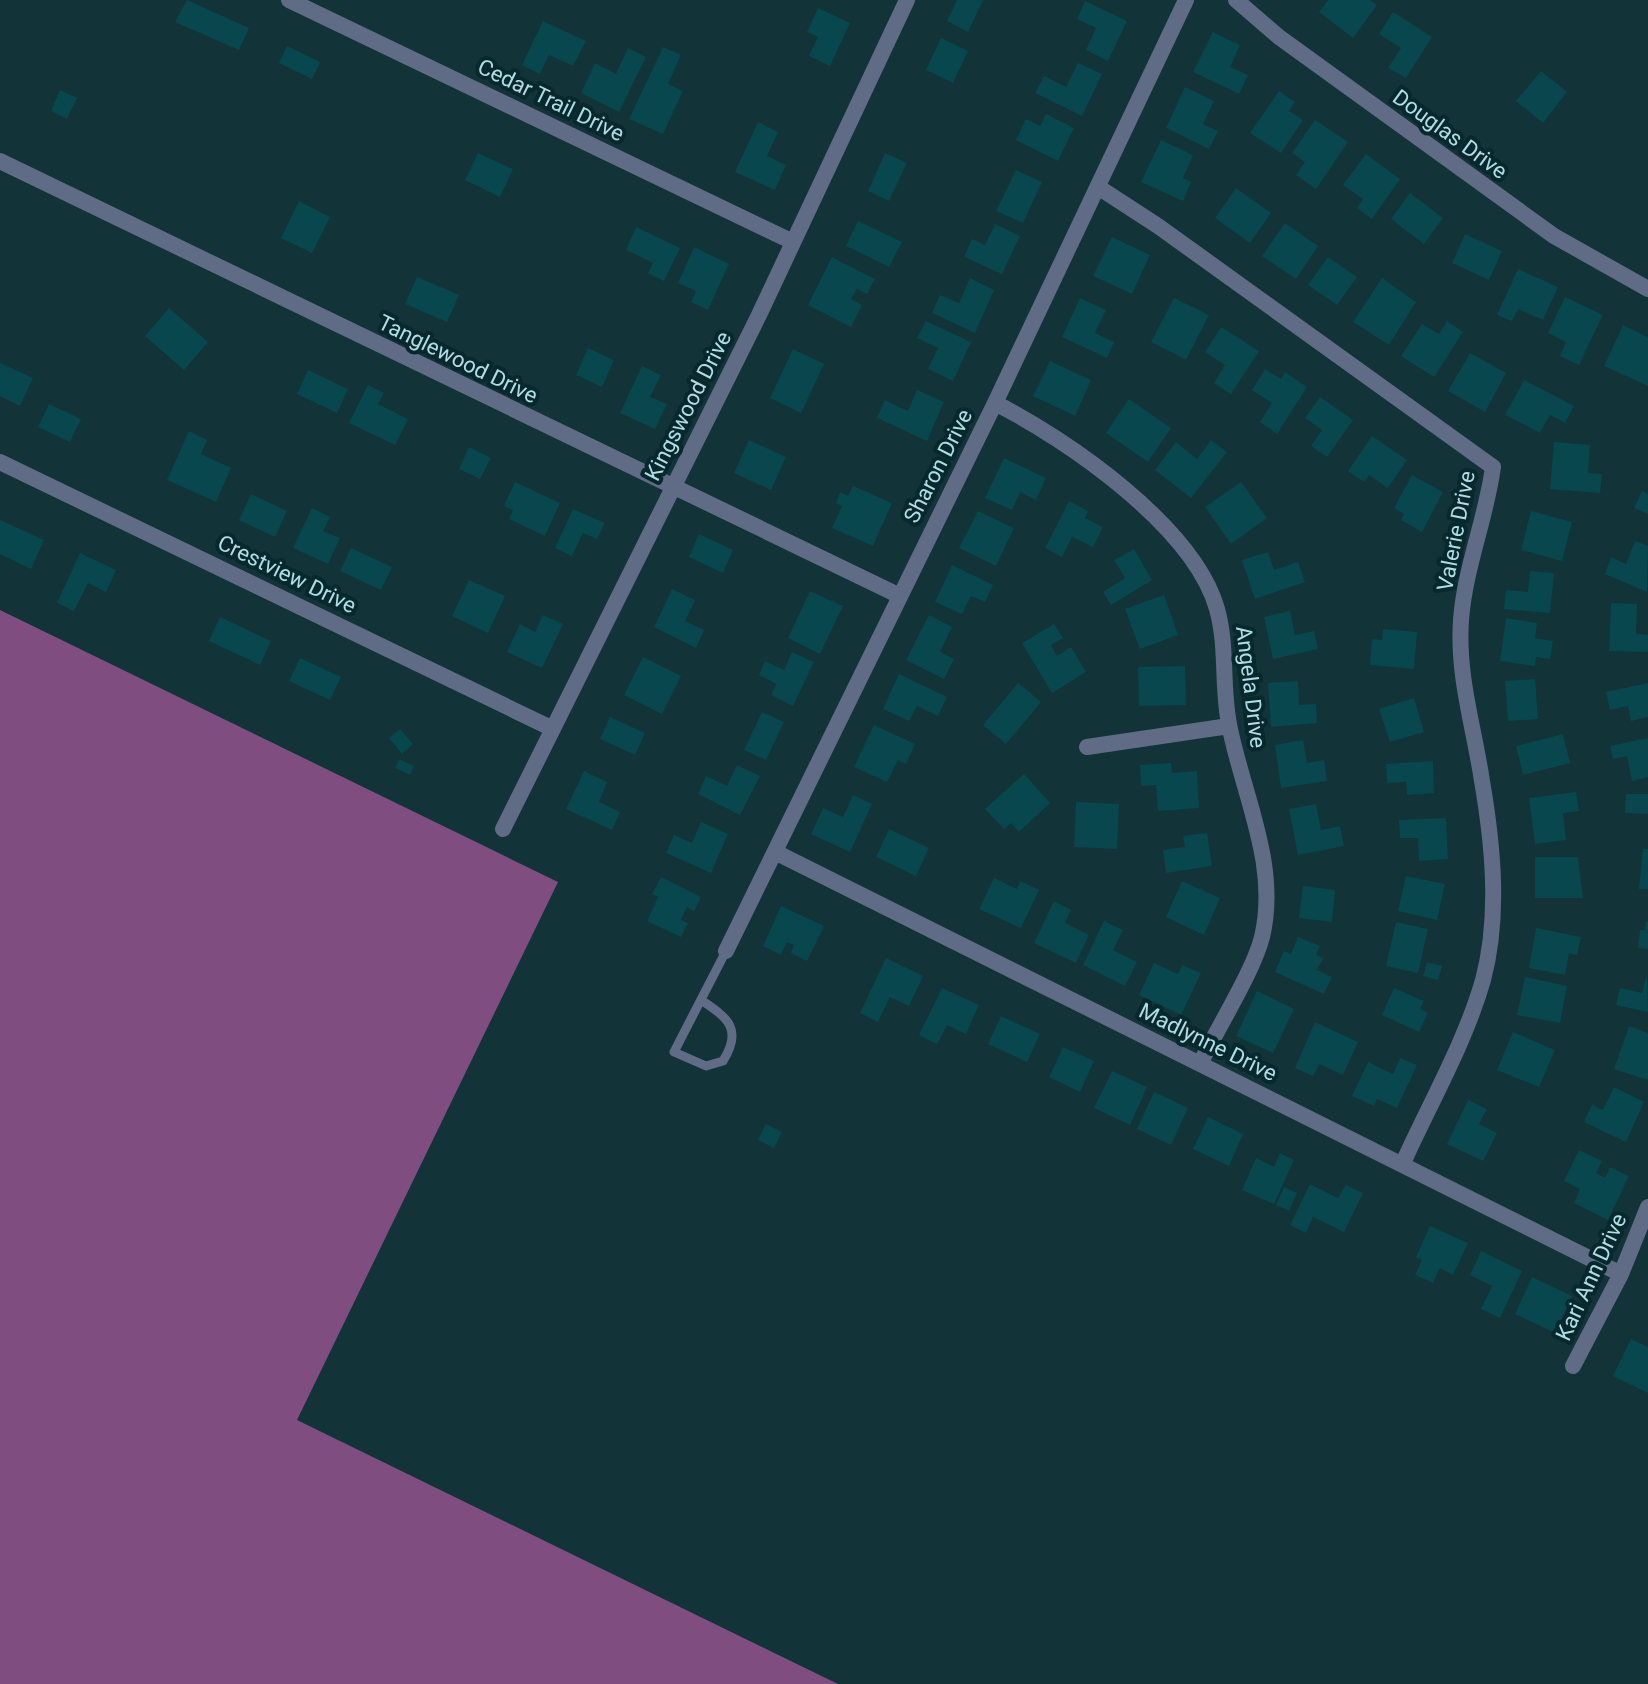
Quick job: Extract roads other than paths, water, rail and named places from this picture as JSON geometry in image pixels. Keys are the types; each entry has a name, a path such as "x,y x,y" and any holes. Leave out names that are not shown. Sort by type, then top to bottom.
{"street":[{"name":"Cedar Trail Drive","path":"289,0 793,242"},
{"name":"Kingswood Drive","path":"503,829 793,242 905,0"},
{"name":"Sharon Drive","path":"726,951 898,595 995,403 1186,0"},
{"name":"Douglas Drive","path":"1236,0 1279,37 1554,236 1648,289"},
{"name":"Tanglewood Drive","path":"0,161 898,595"},
{"name":"Valerie Drive","path":"1098,187 1158,226 1493,467 1487,510 1469,564 1461,622 1464,697 1482,781 1494,893 1484,977 1472,1012 1403,1163"},
{"name":"Angela Drive","path":"995,403 1097,468 1167,524 1216,604 1221,625 1229,726 1264,859 1267,899 1261,939 1201,1062"},
{"name":"Crestview Drive","path":"0,462 553,729"},
{"path":"1087,747 1229,726"},
{"name":"Madlynne Drive","path":"775,852 1621,1274"},
{"name":"Kari Ann Drive","path":"1573,1366 1621,1274 1648,1207"}],"lane":[{"path":"701,1000 724,1015 732,1030 733,1044 723,1061 706,1066 674,1052 726,951"}]}
